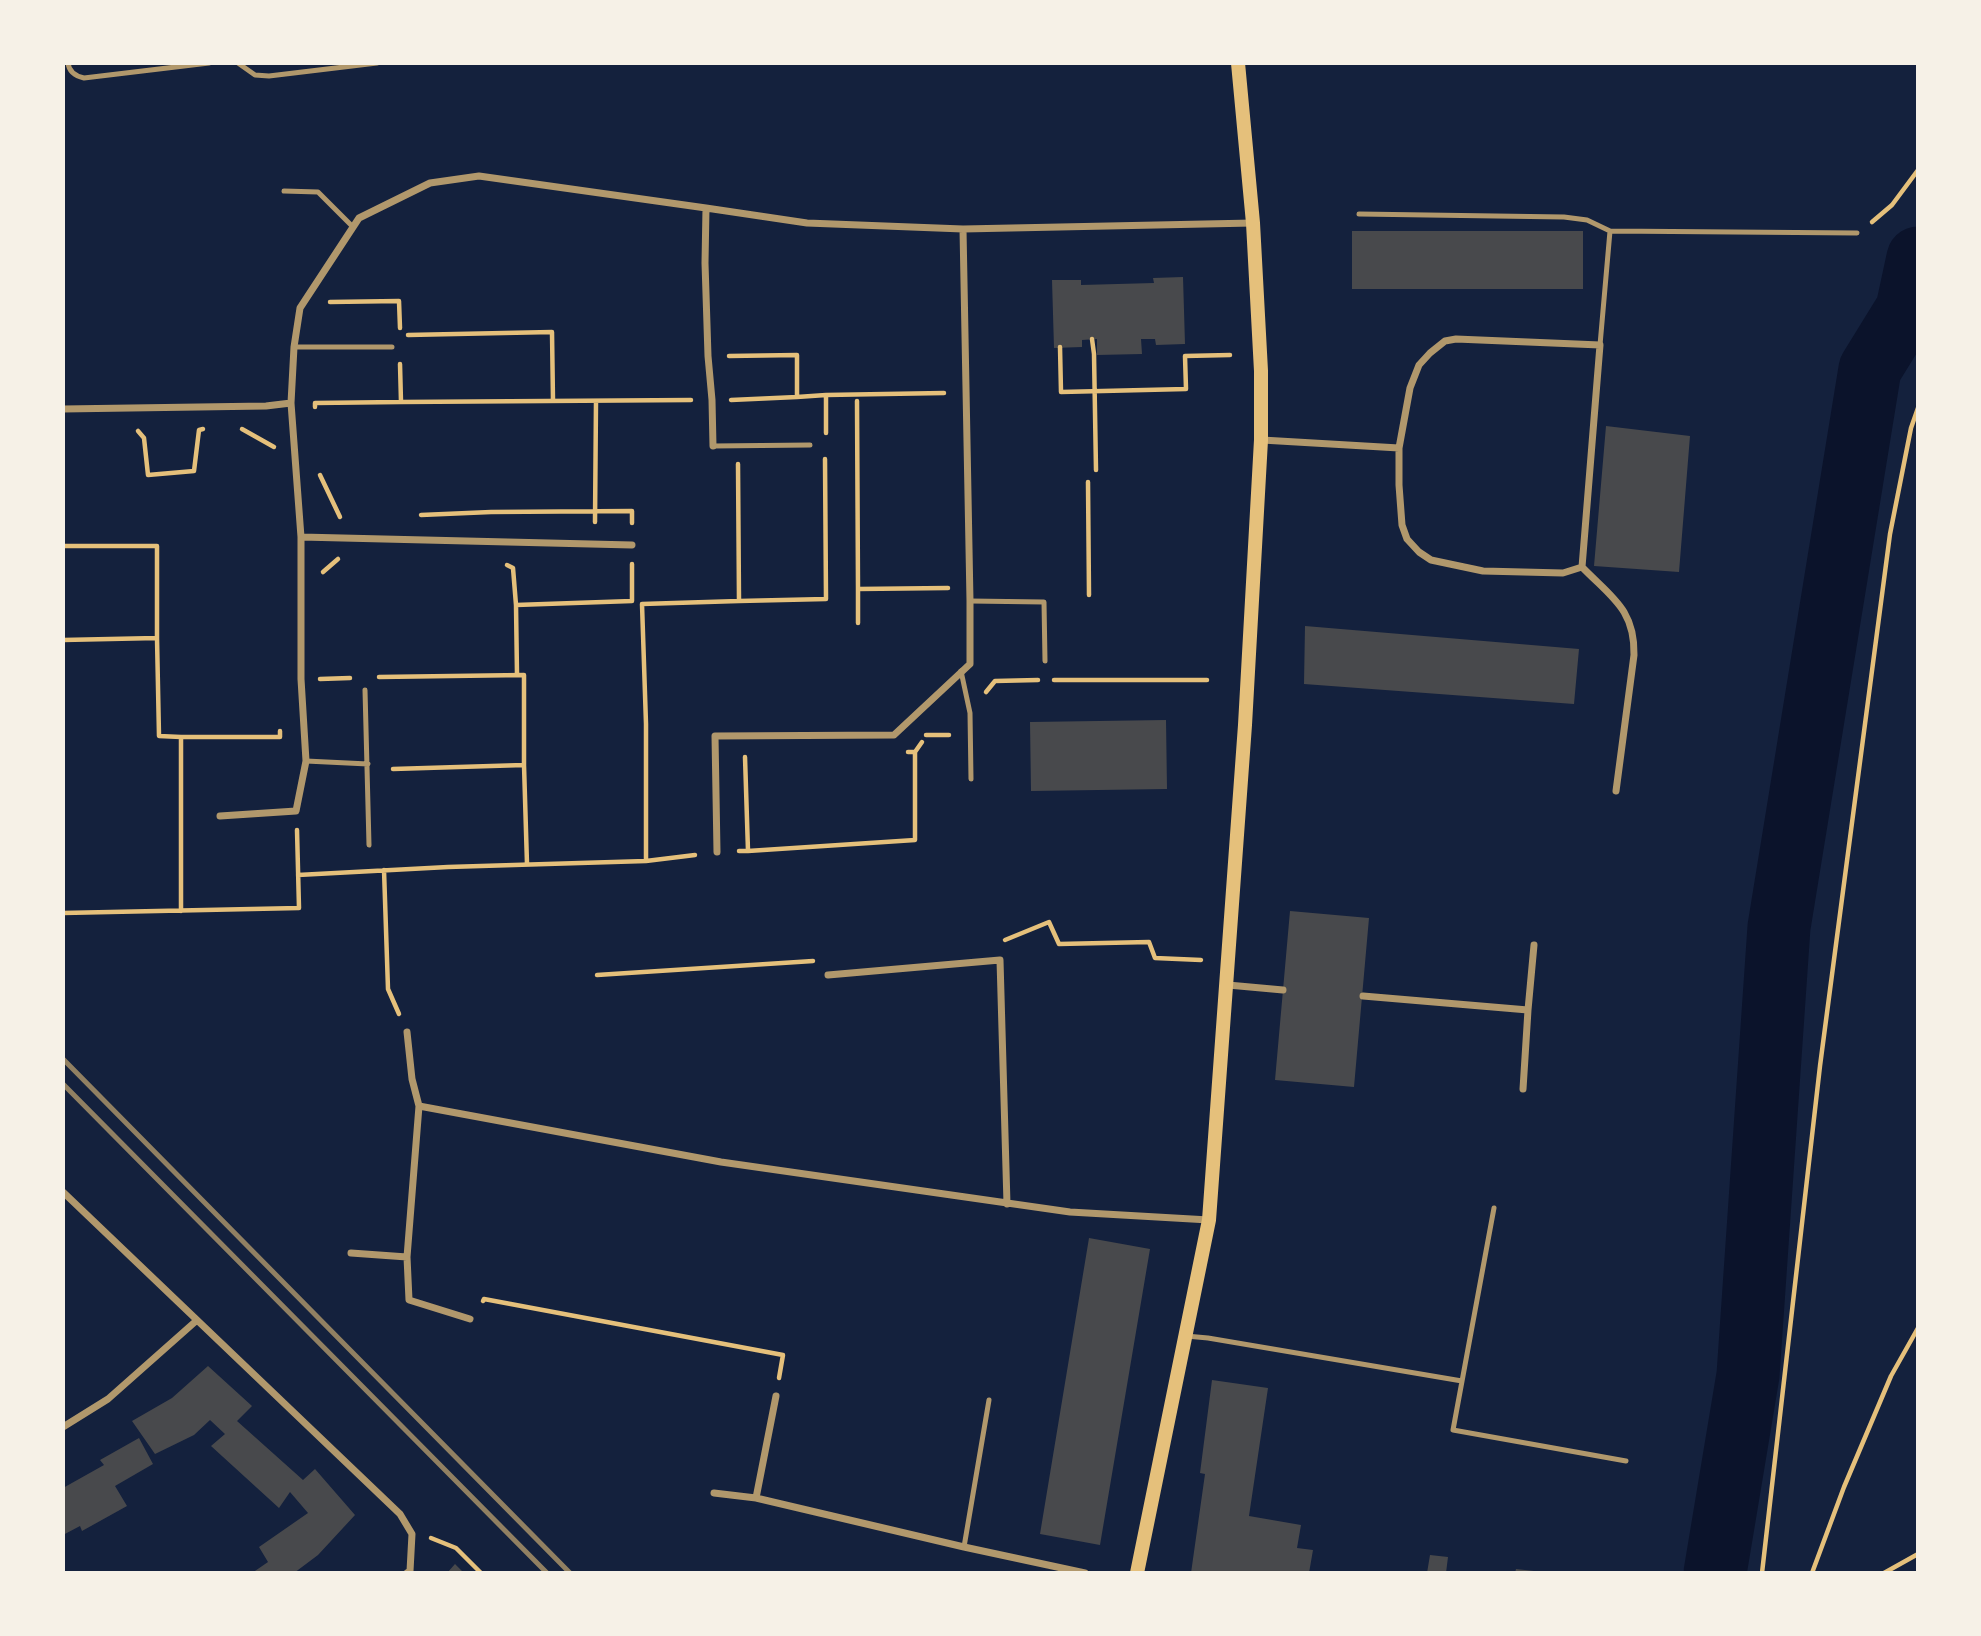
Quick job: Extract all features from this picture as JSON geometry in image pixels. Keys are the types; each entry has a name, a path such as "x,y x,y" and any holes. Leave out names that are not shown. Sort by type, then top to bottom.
{"main road":[{"path":"1137,1573 1209,1220 1228,985 1261,440 1261,371 1254,223 1238,63"}],"street":[{"path":"220,816 296,811 306,761 302,679 301,537 291,403 294,348 300,308 359,218 430,183 479,176 807,223 963,229 1254,223"},
{"path":"706,208 705,263 713,446"},
{"path":"718,852 715,736 894,735 970,664 963,229"},
{"path":"1582,567 1563,573 1483,571 1431,560 1419,552 1408,539 1402,525 1399,448 1410,388 1419,365 1445,341 1456,338 1600,345 1582,567 1622,609 1632,626 1634,638 1616,791"},
{"path":"63,409 266,406 291,403"},
{"path":"1261,440 1399,448"},
{"path":"301,537 632,545"},
{"path":"1523,1089 1534,945"},
{"path":"828,975 1000,960 1007,1204"},
{"path":"1228,985 1283,990"},
{"path":"1363,996 1528,1010"},
{"path":"407,1032 412,1079 419,1106 407,1257 409,1300 470,1319"},
{"path":"419,1106 722,1162 1007,1204 1070,1212 1209,1220"},
{"path":"63,1192 400,1514 412,1534 409,1572"},
{"path":"351,1253 407,1257"},
{"path":"63,1427 108,1399 196,1321"},
{"path":"756,1498 776,1396"},
{"path":"714,1493 756,1498 1085,1573"}],"lane":[{"path":"68,63 69,69 84,78 209,63"},
{"path":"238,63 255,75 269,76 377,63"},
{"path":"284,191 318,192 353,227"},
{"path":"1359,214 1564,217 1587,220 1610,231 1857,233"},
{"path":"1600,345 1610,231"},
{"path":"294,348 392,347"},
{"path":"713,446 810,445"},
{"path":"970,601 1044,602 1045,661"},
{"path":"961,671 970,713 971,779"},
{"path":"365,690 369,845"},
{"path":"306,761 368,764"},
{"path":"1494,1208 1453,1430 1626,1461"},
{"path":"1186,1336 1462,1381"},
{"path":"964,1547 989,1400"}],"path":[{"path":"1857,233 1892,205 1918,170"},
{"path":"304,302 399,301 400,336 551,332 553,401"},
{"path":"1092,339 1096,470"},
{"path":"1060,347 1061,392 1186,389 1185,356 1230,355"},
{"path":"708,356 797,355 797,397"},
{"path":"400,362 401,402"},
{"path":"316,415 315,403 712,400 967,393"},
{"path":"825,445 826,395"},
{"path":"596,401 596,543"},
{"path":"858,401 858,623"},
{"path":"1762,1573 1820,1066 1888,548 1911,428 1918,408"},
{"path":"134,425 144,438 148,475 194,471 199,430 211,428"},
{"path":"236,425 276,449"},
{"path":"738,446 739,601"},
{"path":"646,861 646,724 642,604 826,599 825,457"},
{"path":"320,474 342,519"},
{"path":"1087,482 1089,595"},
{"path":"410,516 491,512 632,512 632,601 516,605"},
{"path":"63,546 157,546 159,736 280,737 280,723"},
{"path":"319,575 343,555"},
{"path":"502,562 513,568 517,675"},
{"path":"858,589 970,588"},
{"path":"63,640 157,638"},
{"path":"379,677 524,675 527,864"},
{"path":"302,679 354,678"},
{"path":"298,875 646,861 718,852 915,840 915,752 926,735 960,735 970,713 995,681 1207,680"},
{"path":"181,737 181,911"},
{"path":"902,753 915,752"},
{"path":"745,757 748,851"},
{"path":"393,769 524,765"},
{"path":"63,913 299,908 296,811"},
{"path":"384,870 388,989 407,1032"},
{"path":"1059,944 1149,942 1156,958 1201,960"},
{"path":"597,975 827,960 828,975"},
{"path":"484,1299 783,1355"},
{"path":"1812,1573 1844,1487 1891,1376 1918,1328"},
{"path":"441,1541 456,1548 481,1573"},
{"path":"1884,1573 1918,1554"}],"building":[{"path":"1352,231 1583,231 1583,289 1352,289"},
{"path":"1183,277 1185,344 1156,345 1155,339 1141,339 1142,354 1097,355 1097,339 1082,340 1082,347 1054,348 1052,280 1081,280 1081,285 1154,283 1153,278"},
{"path":"1606,426 1690,436 1679,572 1594,566"},
{"path":"1305,626 1579,649 1574,704 1304,684"},
{"path":"1166,720 1167,789 1031,791 1030,722"},
{"path":"1290,911 1369,918 1354,1087 1275,1080"},
{"path":"1089,1238 1150,1249 1100,1545 1040,1534"},
{"path":"208,1366 252,1406 237,1421 303,1480 315,1469 355,1515 318,1555 294,1573 252,1573 268,1562 259,1547 308,1513 290,1492 279,1508 211,1446 225,1434 210,1420 194,1435 155,1454 132,1421 172,1398"},
{"path":"1212,1380 1268,1388 1249,1516 1301,1525 1297,1548 1313,1550 1309,1573 1191,1573 1205,1474 1200,1473"},
{"path":"139,1438 153,1464 115,1486 127,1506 82,1531 80,1526 63,1535 63,1488 104,1465 100,1460"},
{"path":"1430,1555 1448,1557 1446,1573 1427,1573"},
{"path":"455,1564 464,1573 447,1573"},
{"path":"1516,1569 1534,1571 1534,1573 1515,1573"}],"waterway":[{"path":"1715,1573 1748,1375 1779,927 1870,369 1907,309 1918,258"}],"railway":[{"path":"63,1059 570,1573"},
{"path":"63,1084 547,1573"}]}
